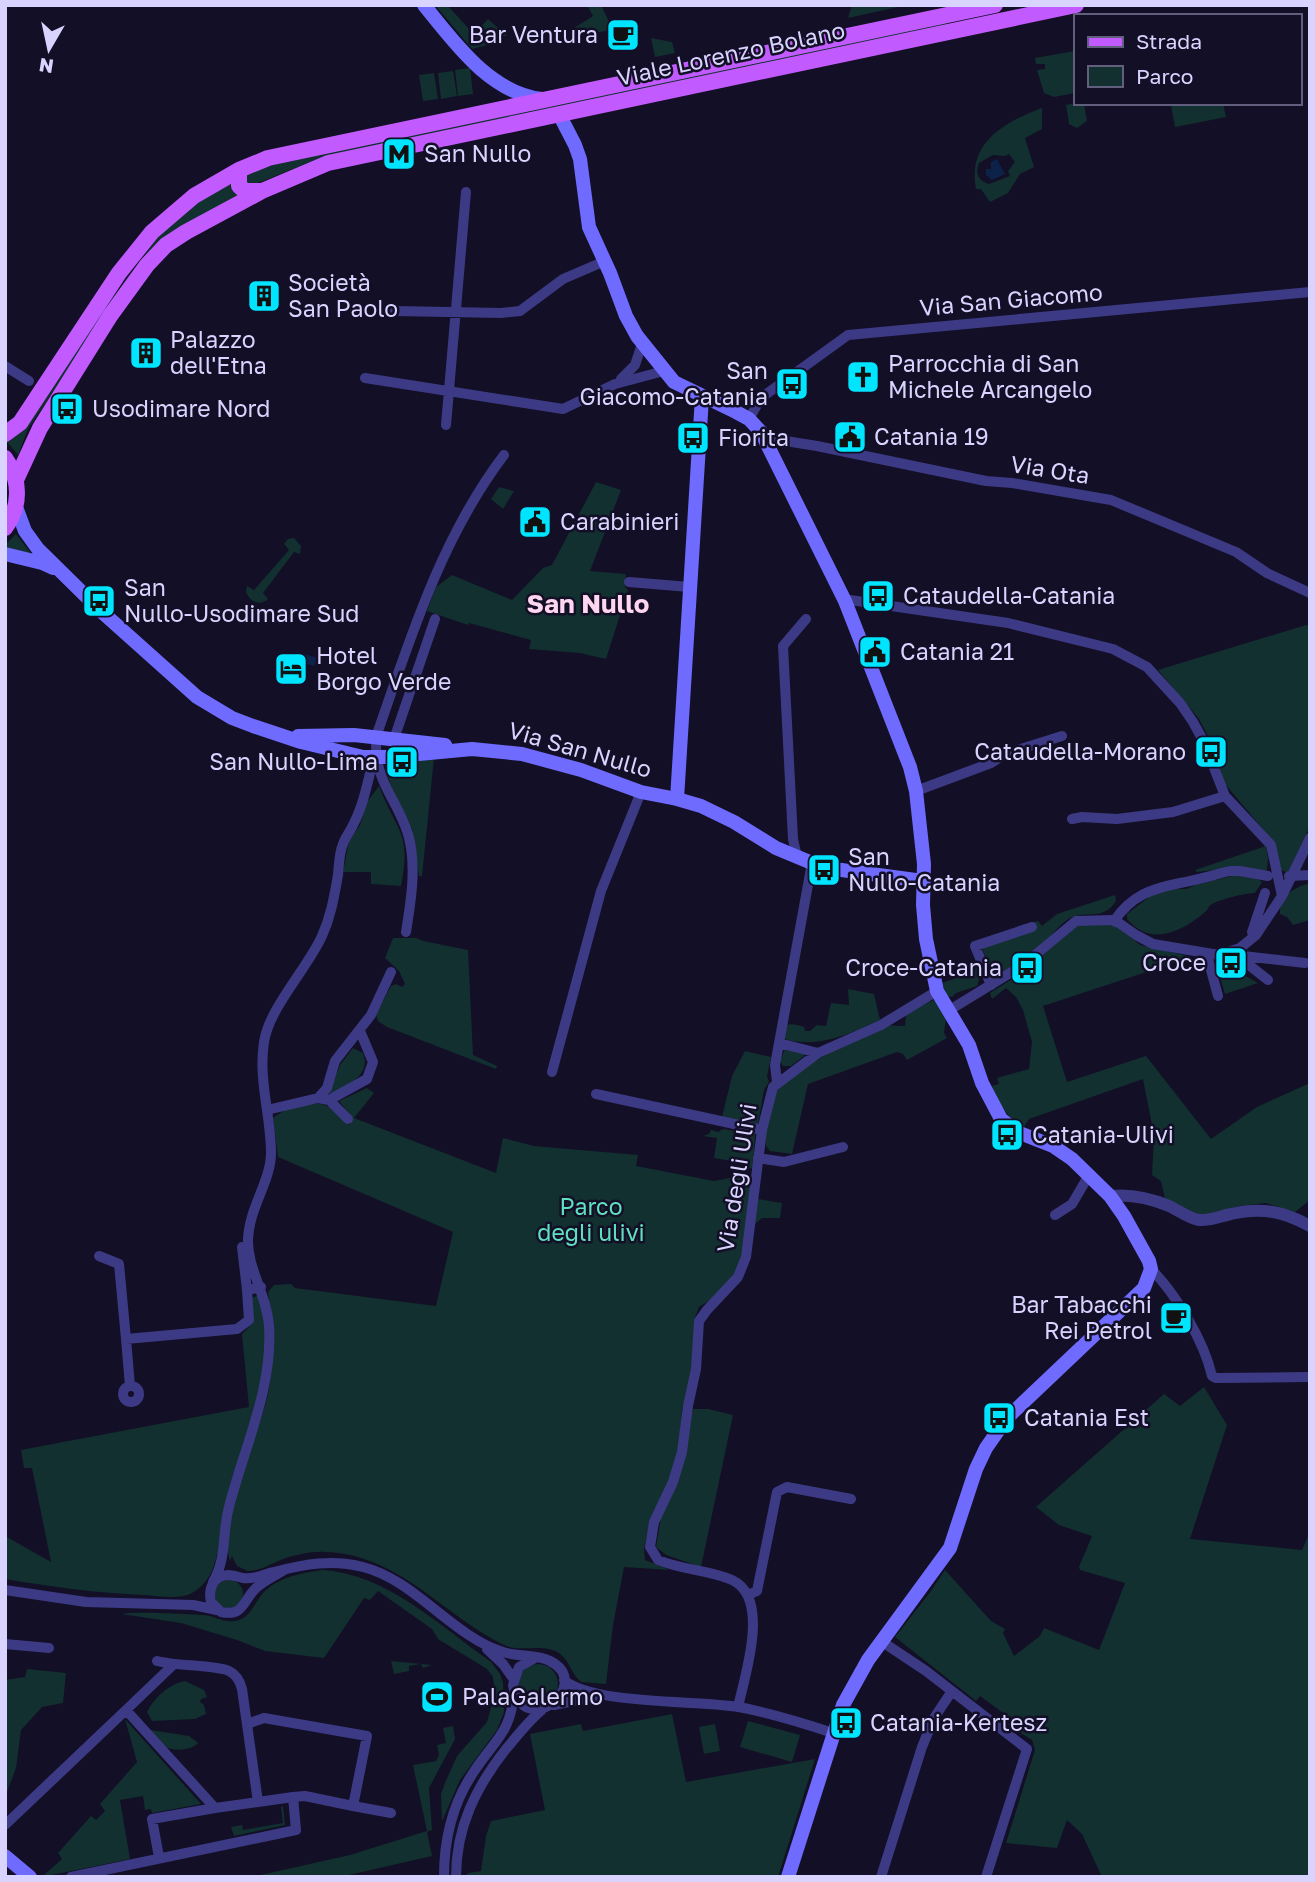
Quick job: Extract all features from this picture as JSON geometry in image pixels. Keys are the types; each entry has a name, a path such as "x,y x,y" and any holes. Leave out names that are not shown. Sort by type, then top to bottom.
{"main road":[{"name":"Viale Lorenzo Bolano","path":"5,434 20,423 119,273 152,232 194,196 239,170 268,158 995,5"},
{"name":"Viale Lorenzo Bolano","path":"16,480 40,428 110,316 147,265 174,239 262,191 328,163 1076,5"},
{"path":"429,9 459,48 499,82 521,94 542,99"},
{"path":"496,110 505,102 507,95 499,82"},
{"path":"558,114 580,159 586,218 626,316 642,344 674,382 749,419 767,441 845,601 910,767 916,791 926,939 937,991 969,1045 982,1083 1001,1119 1017,1132 1064,1152 1110,1196 1139,1240 1151,1269 1144,1287 1007,1418 986,1448 976,1469 950,1548 926,1584 881,1641 843,1705 788,1877"},
{"path":"239,170 239,186 244,191 262,191"},
{"path":"677,799 702,397"},
{"path":"5,458 16,480 16,507 5,528"},
{"name":"Via San Nullo","path":"16,507 24,531 58,570 151,658 197,697 232,718 283,736 363,757 376,758 414,748 472,748 522,754 720,814 762,841 812,863 841,870 923,881"},
{"path":"5,554 58,570"},
{"path":"283,736 376,737 394,740 414,748"},
{"path":"5,1856 30,1877"}],"street":[{"path":"446,425 466,192"},
{"path":"395,311 520,311 563,279 605,261"},
{"name":"Via San Giacomo","path":"749,419 761,398 848,335 1310,292"},
{"path":"615,384 635,365 642,344"},
{"path":"629,372 653,358"},
{"path":"5,366 29,381"},
{"path":"365,377 562,409 615,384 664,371"},
{"name":"Via Ota","path":"767,441 779,440 817,446 975,478 1111,500 1236,552 1267,573 1310,593"},
{"path":"406,932 411,897 409,839 380,776 376,758 376,737 431,583 468,507 504,455"},
{"path":"629,582 689,587"},
{"path":"845,601 857,600 1007,623 1091,642 1131,657 1156,675 1192,722 1225,796 1271,845 1278,885 1256,935 1225,954"},
{"path":"394,740 435,619"},
{"path":"797,858 793,839 783,646 806,619"},
{"path":"916,791 991,763 1005,754 1062,736"},
{"path":"126,1339 237,1329 249,1320 243,1231 270,1161 262,1077 267,1031 328,922 343,842 353,826 376,758"},
{"path":"552,1072 601,891 641,792"},
{"path":"1072,819 1117,819 1173,812 1225,796"},
{"path":"1248,942 1259,914 1278,885 1299,862 1310,838"},
{"path":"1114,921 1146,891 1230,871 1240,871 1278,885 1310,876 1299,862"},
{"name":"Via degli Ulivi","path":"748,1595 733,1581 658,1560 650,1547 654,1522 673,1482 682,1452 696,1369 699,1321 738,1277 746,1257 762,1130 769,1094 777,1082 775,1065 812,863"},
{"path":"948,1011 1040,952 1076,921 1114,921 1153,944 1207,955 1225,954 1305,963"},
{"path":"991,985 975,946 1032,927"},
{"path":"1207,955 1218,996"},
{"path":"1239,957 1268,980"},
{"path":"318,1098 327,1088 335,1061 371,1015 391,972"},
{"path":"777,1082 818,1053 881,1025 937,991"},
{"path":"329,1100 364,1083 370,1075 373,1062 360,1031"},
{"path":"779,1043 818,1053"},
{"path":"596,1094 762,1130"},
{"path":"267,1110 318,1098 329,1100 348,1119"},
{"path":"758,1158 784,1162 826,1149 844,1147"},
{"path":"1055,1215 1072,1204 1088,1175"},
{"path":"1110,1196 1143,1198 1196,1219 1210,1219 1248,1210 1269,1210 1291,1216 1310,1226"},
{"path":"217,1610 211,1602 212,1585 224,1555 229,1507 266,1385 269,1324 261,1287 249,1252 248,1236 253,1207"},
{"path":"99,1256 119,1264 130,1386"},
{"path":"1151,1269 1164,1282 1195,1333 1212,1376 1307,1377"},
{"path":"247,1290 261,1287"},
{"path":"738,1707 752,1634 752,1609 748,1595 757,1591 777,1492 787,1487 851,1499"},
{"path":"224,1555 227,1564 247,1586 248,1597"},
{"path":"177,1605 199,1598 224,1575 256,1577 303,1564 332,1562 366,1567 391,1579 479,1641 503,1664 513,1678 512,1714 506,1729 475,1769 458,1802 448,1834 444,1877"},
{"path":"5,1590 86,1602 203,1606 226,1614 236,1612 244,1606 248,1597 260,1585 286,1569"},
{"path":"479,1641 507,1653 554,1663 564,1680 575,1688 609,1695 738,1707 833,1733"},
{"path":"881,1641 952,1690 1027,1749 986,1877"},
{"path":"5,1644 49,1648"},
{"path":"513,1678 523,1662 535,1658"},
{"path":"157,1661 225,1670 237,1678 242,1689 258,1802"},
{"path":"5,1825 173,1665"},
{"path":"456,1877 460,1836 477,1790 517,1736 562,1692 564,1680"},
{"path":"881,1877 922,1747 934,1718 952,1690"},
{"path":"514,1691 525,1705 547,1707 582,1698 609,1695"},
{"path":"126,1710 215,1808"},
{"path":"247,1724 264,1718 367,1736 353,1806"},
{"path":"159,1857 152,1819 305,1796 391,1813"},
{"path":"71,1877 296,1830 293,1797"}],"green space":[{"path":"435,5 447,5 471,31 475,27 478,30 488,19 507,36 495,36 495,43 472,49"},
{"path":"587,5 601,5 613,30 573,36 571,30 593,16"},
{"path":"852,5 907,5 848,18"},
{"path":"946,22 947,26 322,157 251,186 246,185 245,172 251,169"},
{"path":"651,38 672,42 675,53 655,57"},
{"path":"1074,51 1074,93 1054,97 1044,93 1037,70 1045,69 1045,64 1036,64 1035,58"},
{"path":"470,68 473,94 458,96 455,70"},
{"path":"453,71 457,96 441,99 438,73"},
{"path":"434,73 438,99 423,101 419,75"},
{"path":"1066,105 1084,105 1087,121 1077,128 1069,124"},
{"path":"1171,105 1223,105 1226,117 1175,127"},
{"path":"1042,108 1042,129 1025,138 1034,167 1020,174 1008,193 990,202 981,189 976,189 977,159 983,147 991,136 1014,120","holes":["1009,154 1015,162 1008,171 1010,176 989,184 978,176 979,163 993,155"]},
{"path":"230,184 234,193 241,196 171,233 111,305 28,429 18,455 7,442 23,430 108,304 165,228 199,200"},
{"path":"596,482 621,490 590,571 626,574 625,587 628,590 606,659 580,653 529,649 531,640 469,623 468,625 427,611 436,587 452,575 512,600 543,568 552,565"},
{"path":"499,487 514,491 503,509 491,499"},
{"path":"16,534 31,553 5,549 5,545"},
{"path":"294,538 301,546 300,554 294,552 263,593 268,599 261,603 252,600 246,592 247,586 254,590 289,550 284,544 288,539"},
{"path":"1310,626 1310,826 1289,871 1286,872 1281,870 1267,834 1225,784 1199,719 1158,670"},
{"path":"434,758 422,876 419,876 412,829 400,808 385,770 389,763"},
{"path":"379,786 403,842 405,854 401,886 371,884 371,872 343,872 349,841 360,825 367,802"},
{"path":"1266,846 1267,870 1239,867 1197,872 1195,870"},
{"path":"1236,875 1256,878 1262,882 1255,893 1212,904 1196,919 1176,930 1166,934 1146,933 1127,919 1127,914 1150,894 1165,889 1186,889"},
{"path":"1310,883 1310,920 1293,925 1287,917 1280,914 1282,902 1294,890"},
{"path":"1115,895 1116,901 1111,908 1099,914 1080,915 1067,920 1039,947 994,978 982,948 1036,927 1033,922 1038,921 1042,926 1057,914"},
{"path":"1079,924 1108,924 1121,929 1140,945 1192,957 1043,1006 1067,1082 1146,1056 1211,1139 1257,1107 1310,1083 1310,1200 1295,1212 1266,1203 1239,1206 1210,1214 1196,1214 1165,1199 1161,1181 1152,1175 1154,1135 1143,1079 1029,1119 1024,1127 1004,1110 992,1086 999,1084 997,1078 1029,1069 1032,1042 1023,1010 1016,997 1006,988 992,999 990,993 1020,974"},
{"path":"393,938 416,938 468,950 473,1055 497,1066 496,1069 387,1027 378,1021 376,1015 391,986 396,984 402,987 405,984 399,971 385,958"},
{"path":"977,961 981,973 977,986 952,997 947,996 942,983 975,971"},
{"path":"1216,964 1224,964 1258,983 1225,994"},
{"path":"848,989 874,994 880,1020 845,1035 822,1041 797,1042 784,1039 786,1025 802,1026 805,1031 810,1031 817,1025 826,1026 831,1003 849,1005"},
{"path":"936,999 946,1018 944,1033 947,1038 907,1060 903,1054 897,1052 808,1084 792,1154 770,1151 766,1146 767,1119 773,1099 783,1084 810,1064 862,1036 888,1026 905,1026 906,1013"},
{"path":"353,1048 363,1053 365,1061 361,1074 329,1094 340,1065"},
{"path":"785,1049 804,1056 791,1066 783,1066 780,1061"},
{"path":"745,1051 771,1057 767,1076 769,1082 764,1090 758,1124 755,1125 722,1117 732,1076"},
{"name":"Parco degli ulivi","path":"367,1088 374,1093 354,1118 496,1173 503,1138 534,1146 638,1155 636,1166 714,1181 735,1177 753,1178 744,1247 737,1271 715,1297 699,1307 694,1320 693,1372 682,1409 674,1471 649,1524 644,1549 645,1560 670,1570 624,1567 606,1684 581,1682 563,1656 552,1650 516,1648 502,1644 480,1632 397,1574 351,1555 320,1552 304,1554 253,1571 237,1566 232,1556 230,1561 229,1525 234,1502 268,1394 272,1368 268,1292 274,1285 291,1284 295,1288 436,1306 453,1232 278,1157 273,1118 299,1106 321,1104 333,1110 349,1125 353,1118 339,1101"},
{"path":"723,1129 755,1134 753,1168 747,1169 737,1162 714,1158 717,1138 703,1136 711,1130 718,1132"},
{"path":"758,1199 782,1203 780,1218 762,1218 755,1224"},
{"path":"258,1295 261,1298 266,1337 262,1386 224,1507 220,1554 217,1554 212,1571 202,1586 187,1595 168,1597 92,1591 5,1579 5,1536 51,1562 32,1468 24,1468 21,1450 249,1407 242,1334 253,1323 252,1298"},
{"path":"1204,1387 1227,1425 1190,1539 1302,1550 1310,1532 1310,1877 1102,1877 1082,1834 1067,1820 1057,1848 1006,1843 1035,1750 1032,1740 1008,1725 1010,1718 980,1696 976,1701 895,1637 945,1570 991,1621 1005,1629 1003,1633 1014,1656 1040,1636 1044,1628 1099,1650 1125,1583 1080,1570 1092,1536 1059,1525 1036,1507 1164,1394 1180,1406"},
{"path":"693,1409 708,1409 733,1415 701,1567 666,1555 656,1547 661,1517"},
{"path":"323,1570 347,1574 391,1591 491,1662 500,1674 504,1712 497,1730 460,1780 442,1821 441,1794 457,1756 487,1722 495,1693 493,1677 487,1669 438,1639 432,1629 378,1591 370,1600 364,1598 324,1658 265,1651 181,1623 122,1614 202,1615 225,1621 239,1620 246,1616 272,1585 297,1575"},
{"path":"229,1580 239,1584 243,1594 239,1604 229,1608 219,1604 215,1594 219,1584"},
{"path":"391,1661 432,1665 423,1668 421,1664 409,1666 409,1671 394,1674"},
{"path":"538,1664 552,1670 558,1684 552,1698 538,1704 524,1698 518,1684 524,1670"},
{"path":"27,1669 66,1673 63,1703 42,1707 21,1730 16,1768 5,1797 5,1680 25,1677"},
{"path":"185,1681 204,1690 207,1697 200,1702 204,1705 206,1714 195,1719 152,1721 147,1712 154,1702 168,1688"},
{"path":"672,1714 686,1782 815,1759 778,1877 465,1877 468,1873 481,1871 491,1821 545,1810 530,1734 581,1724 583,1731"},
{"path":"125,1719 201,1804 152,1813 151,1809 145,1810 143,1796 120,1800 130,1859 42,1877 62,1859 58,1853 91,1816 96,1820 105,1811 100,1804 137,1762"},
{"path":"748,1721 800,1735 792,1762 740,1747"},
{"path":"715,1724 720,1751 704,1754 699,1727"},
{"path":"453,1726 455,1739 429,1788 432,1830 427,1832 432,1856 340,1877 252,1877 350,1855 427,1831 413,1765 436,1761 439,1755 437,1745 446,1743 443,1728"},
{"path":"150,1730 189,1736 198,1743 188,1749 170,1749"},
{"path":"283,1806 285,1825 234,1836 231,1827 242,1825 243,1830 283,1823"}],"water":[{"path":"997,159 1005,174 992,180 986,175 986,169 991,169 991,162"},
{"path":"297,652 318,658 314,666 296,661"}],"place":[{"name":"Bar Ventura","path":"623,35"},
{"name":"San Nullo","path":"399,154"},
{"name":"Società San Paolo","path":"264,296"},
{"name":"Palazzo dell'Etna","path":"146,353"},
{"name":"Parrocchia di San Michele Arcangelo","path":"863,377"},
{"name":"San Giacomo-Catania","path":"792,384"},
{"name":"Usodimare Nord","path":"67,409"},
{"name":"Catania 19","path":"850,437"},
{"name":"Fiorita","path":"693,438"},
{"name":"Carabinieri","path":"535,522"},
{"name":"Cataudella-Catania","path":"878,596"},
{"name":"San Nullo-Usodimare Sud","path":"99,601"},
{"name":"Catania 21","path":"875,652"},
{"name":"Hotel Borgo Verde","path":"291,669"},
{"name":"Cataudella-Morano","path":"1211,752"},
{"name":"San Nullo-Lima","path":"402,762"},
{"name":"San Nullo-Catania","path":"824,870"},
{"name":"Croce","path":"1231,963"},
{"name":"Croce-Catania","path":"1027,968"},
{"name":"Catania-Ulivi","path":"1007,1135"},
{"name":"Bar Tabacchi Rei Petrol","path":"1176,1318"},
{"name":"Catania Est","path":"999,1418"},
{"name":"PalaGalermo","path":"437,1697"},
{"name":"Catania-Kertesz","path":"846,1723"}],"district":[{"name":"San Nullo","path":"588,604"}]}
